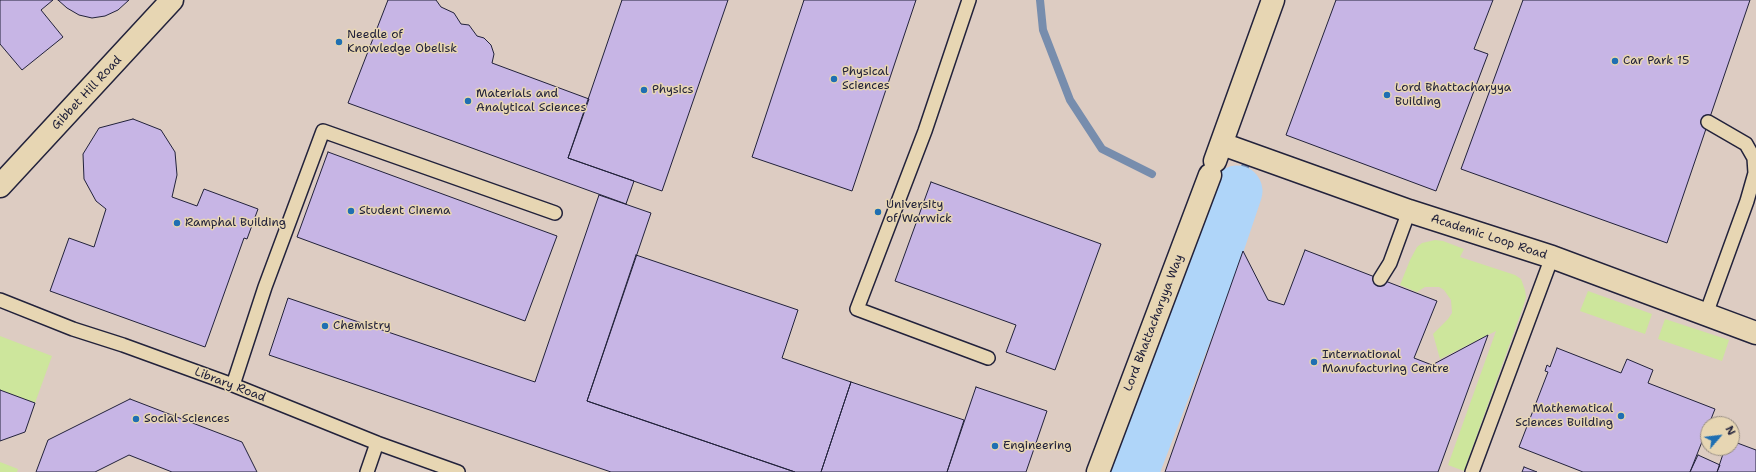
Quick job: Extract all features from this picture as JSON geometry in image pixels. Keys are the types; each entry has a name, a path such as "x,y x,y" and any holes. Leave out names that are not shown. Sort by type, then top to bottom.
{"street":[{"name":"Gibbet Hill Road","path":"0,172 42,129 157,0"},
{"name":"Gibbet Hill Road","path":"0,186 172,0"},
{"name":"Lord Bhattacharyya Way","path":"1098,472 1274,0"},
{"name":"Academic Loop Road","path":"1215,160 1409,211 1552,257 1756,333"}],"lane":[{"path":"969,0 924,131 857,310 988,358"},
{"path":"1706,314 1747,201 1755,174 1754,158 1746,144 1708,122"},
{"path":"233,385 265,287 323,131 555,213"},
{"path":"1380,279 1390,263 1409,211"},
{"path":"1472,472 1552,257"},
{"name":"Library Road","path":"0,300 73,328 233,385 377,443 458,472"},
{"path":"367,472 377,443"}],"shaded area":[{"name":"University of Warwick","path":"0,0 1756,0 1756,472 0,472"}],"green space":[{"path":"1435,240 1443,241 1464,249 1460,257 1515,275 1521,279 1526,297 1464,471 1448,465 1496,331 1440,359 1433,334 1452,313 1451,300 1444,290 1439,287 1425,287 1417,292 1400,285 1417,247 1422,243"},
{"path":"1588,291 1652,314 1645,334 1580,311"},
{"path":"1665,319 1729,340 1722,361 1658,339"},
{"path":"0,336 52,356 35,403 0,390"},
{"path":"0,462 18,469 17,472 0,472"}],"building":[{"path":"0,0 53,0 41,10 63,37 22,70 0,44"},
{"path":"58,0 129,0 118,10 105,16 92,18 79,15 67,8"},
{"name":"Materials and Analytical Sciences","path":"388,0 436,0 441,7 454,13 461,24 469,25 477,36 484,38 491,45 494,54 492,63 589,99 568,158 634,181 626,204 348,103"},
{"name":"Physics","path":"622,0 728,0 662,191 568,158"},
{"name":"Physical Sciences","path":"804,0 916,0 852,191 752,157"},
{"name":"Lord Bhattacharyya Building","path":"1336,0 1493,0 1474,49 1488,54 1436,191 1286,135"},
{"name":"Car Park 15","path":"1523,0 1750,0 1667,243 1461,169"},
{"name":"Ramphal Building","path":"133,119 161,130 175,152 177,175 172,197 197,206 204,189 258,209 247,239 244,238 205,347 50,291 69,238 94,247 106,209 96,201 84,179 83,154 99,128"},
{"path":"328,152 557,236 525,321 297,237"},
{"path":"931,182 1101,244 1055,370 1006,352 1016,325 895,281"},
{"name":"Chemistry","path":"599,195 651,213 587,401 795,472 611,472 269,355 288,298 535,382"},
{"name":"International Manufacturing Centre","path":"1305,250 1437,301 1414,358 1432,365 1488,335 1438,472 1165,472 1243,251 1268,300 1284,305"},
{"path":"636,255 798,310 782,358 851,382 821,472 795,472 587,401"},
{"name":"Mathematical Sciences Building","path":"1557,348 1621,373 1627,359 1653,370 1648,383 1715,409 1712,416 1700,416 1700,447 1690,472 1583,472 1519,447 1548,372 1545,371 1547,365 1550,367"},
{"path":"851,382 964,420 947,472 821,472"},
{"name":"Engineering","path":"976,387 1047,411 1026,472 947,472"},
{"path":"0,390 35,403 25,432 0,441"},
{"name":"Social Sciences","path":"130,399 242,442 257,472 172,472 129,455 95,472 36,472 48,440"},
{"path":"1740,444 1756,450 1756,472 1717,472 1722,456 1740,456"},
{"path":"1698,455 1720,465 1717,472 1690,472"},
{"path":"1524,467 1537,472 1522,472"}],"waterway":[{"path":"1040,0 1043,30 1070,100 1102,149 1152,174"},
{"path":"1237,191 1249,155"},
{"path":"1133,472 1210,271 1237,191"}],"place":[{"name":"Needle of Knowledge Obelisk","path":"339,42"},
{"name":"Car Park 15","path":"1615,61"},
{"name":"Physical Sciences","path":"834,79"},
{"name":"Physics","path":"644,90"},
{"name":"Lord Bhattacharyya Building","path":"1387,95"},
{"name":"Materials and Analytical Sciences","path":"468,101"},
{"name":"Student Cinema","path":"351,211"},
{"name":"University of Warwick","path":"878,212"},
{"name":"Ramphal Building","path":"177,223"},
{"name":"Chemistry","path":"325,326"},
{"name":"International Manufacturing Centre","path":"1314,362"},
{"name":"Mathematical Sciences Building","path":"1621,416"},
{"name":"Social Sciences","path":"136,419"},
{"name":"Engineering","path":"995,446"}]}
